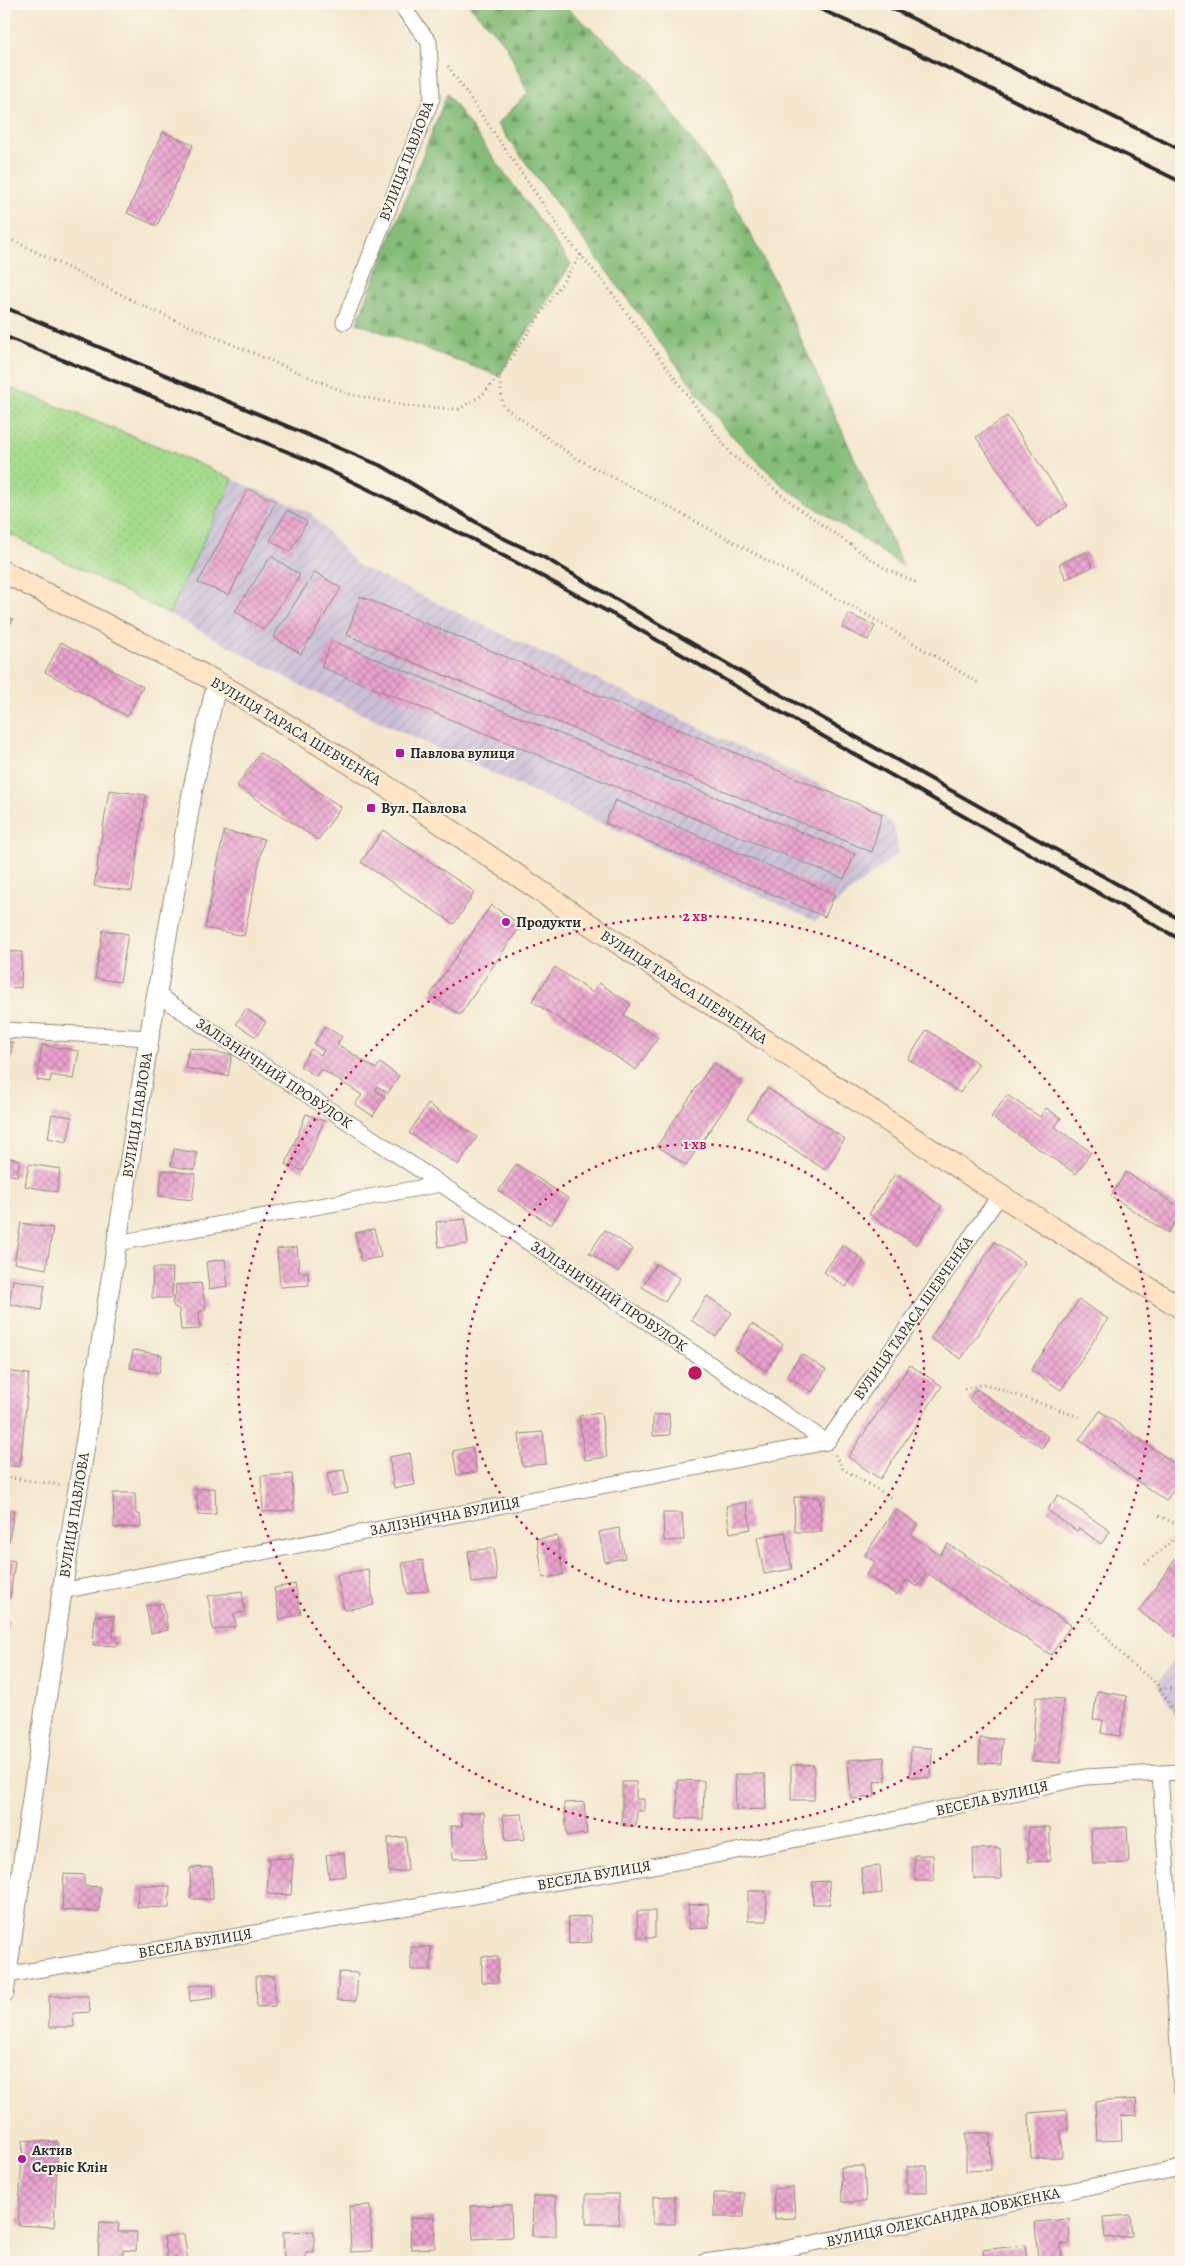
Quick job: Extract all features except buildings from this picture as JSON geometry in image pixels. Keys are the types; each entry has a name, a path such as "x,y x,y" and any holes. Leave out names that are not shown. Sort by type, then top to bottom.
{"main road":[{"name":"ВУЛИЦЯ ТАРАСА ШЕВЧЕНКА","path":"4,572 217,682 380,782 577,916 1000,1195 1181,1308"}],"street":[{"path":"400,4 429,42"},
{"name":"ВУЛИЦЯ ПАВЛОВА","path":"344,322 432,98 429,42"},
{"name":"ВУЛИЦЯ ПАВЛОВА","path":"5,1984 62,1591 149,1038 193,788 217,682"},
{"name":"ЗАЛІЗНИЧНИЙ ПРОВУЛОК","path":"158,995 827,1442"},
{"name":"ВУЛИЦЯ ПАВЛОВА","path":"4,1030 149,1038"},
{"path":"117,1243 441,1184"},
{"name":"ВУЛИЦЯ ТАРАСА ШЕВЧЕНКА","path":"827,1442 1000,1195"},
{"name":"ЗАЛІЗНИЧНА ВУЛИЦЯ","path":"62,1591 827,1442"},
{"path":"1160,1772 1181,2089"},
{"name":"ВЕСЕЛА ВУЛИЦЯ","path":"5,1984 711,1856 879,1823 1085,1777 1181,1772"},
{"name":"ВУЛИЦЯ ОЛЕКСАНДРА ДОВЖЕНКА","path":"704,2262 756,2255 1181,2168"}],"path":[{"path":"429,42 460,82 567,239 606,285 731,454 805,514 884,568 918,584"},
{"path":"4,236 152,310 348,394 406,406 459,409 482,395 499,376 580,255"},
{"path":"499,376 503,406 574,457 869,616 980,684"},
{"path":"964,1389 984,1384 1082,1418"},
{"path":"827,1442 842,1469 893,1499"},
{"path":"4,1477 79,1487"},
{"path":"1159,1516 1181,1526"},
{"path":"1145,1564 1181,1533"},
{"path":"1090,1618 1128,1661 1157,1684 1181,1728"},
{"path":"1160,1689 1181,1688"},
{"path":"1175,1714 1181,1719"}],"shaded area":[{"path":"233,479 311,513 357,565 882,814 895,828 898,853 815,921 308,689 169,614"},
{"path":"1181,1651 1181,1728 1175,1713 1157,1684"}],"green space":[{"path":"468,4 562,4 644,74 727,189 775,282 903,566 783,486 723,427 497,124 528,93 506,45"},
{"path":"447,94 571,264 499,376 357,323"},
{"path":"4,385 160,447 233,479 169,614 4,531"}],"railway":[{"path":"809,4 913,51 1181,182"},
{"path":"883,4 1181,150"},
{"path":"4,307 384,467 501,537 545,558 762,684 1181,920"},
{"path":"4,336 305,459 472,539 616,616 754,697 1181,940"}],"place":[{"name":"Павлова вулиця","path":"400,753"},
{"name":"Вул. Павлова","path":"371,808"},
{"name":"Продукти","path":"506,922"},
{"name":"Актив Сервiс Клiн","path":"22,2159"}]}
